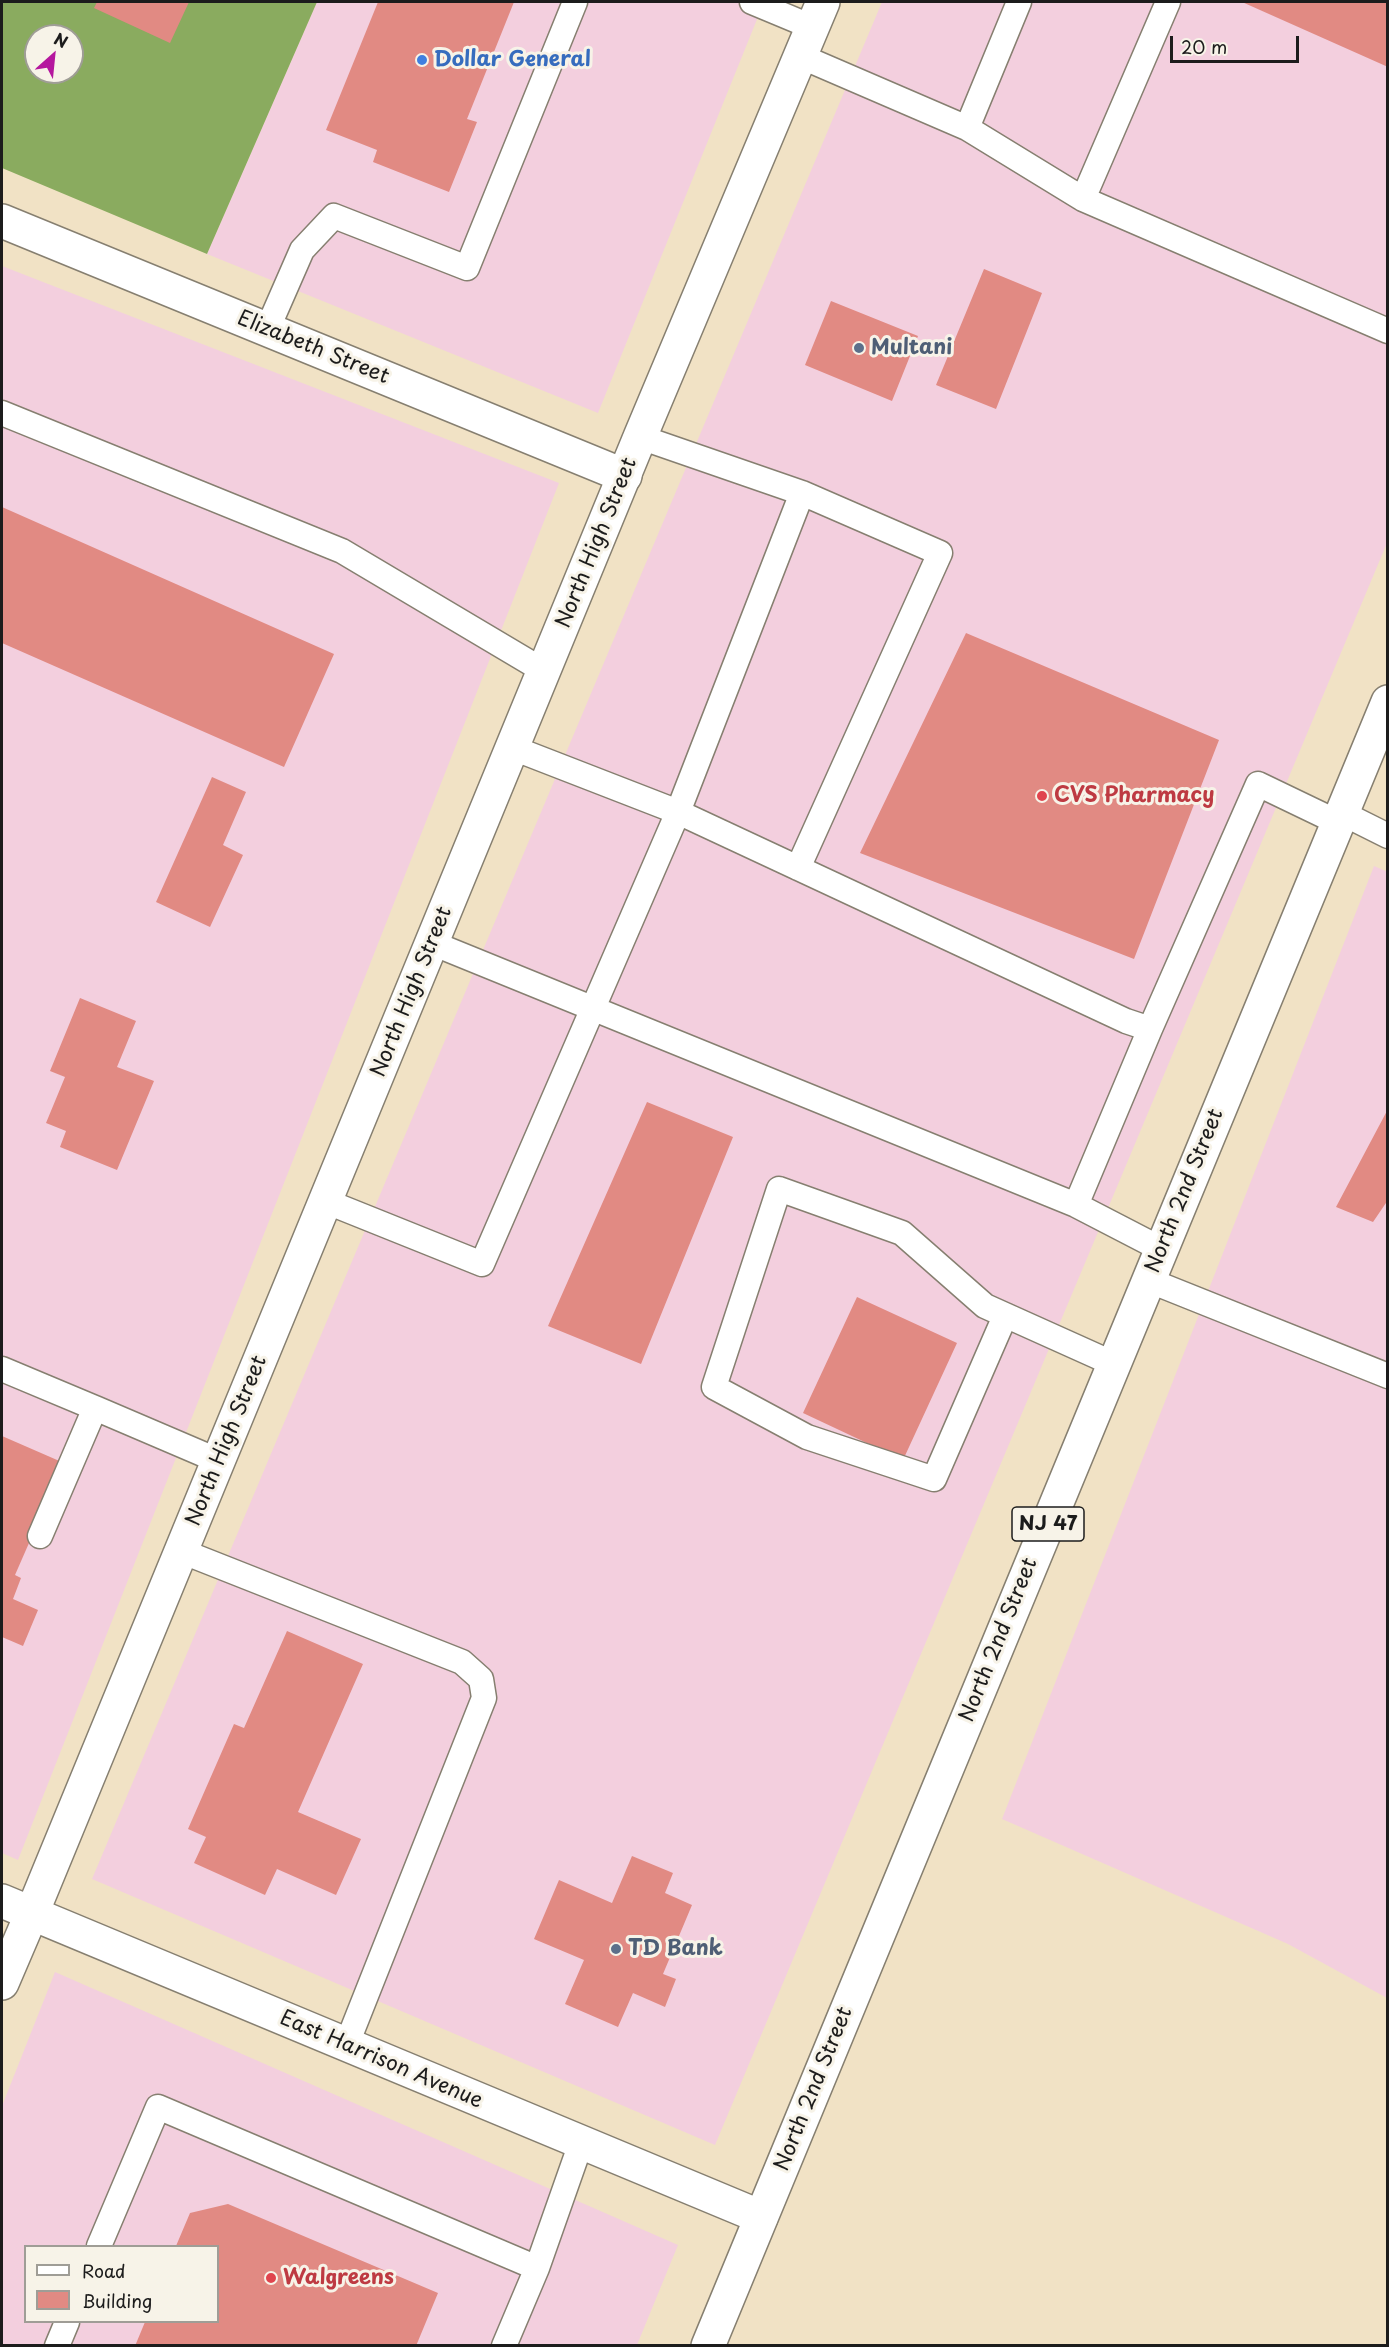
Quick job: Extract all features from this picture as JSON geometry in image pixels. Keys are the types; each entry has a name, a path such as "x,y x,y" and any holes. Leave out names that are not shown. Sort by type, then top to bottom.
{"street":[{"name":"North High Street","path":"2,1983 640,437 812,28"},
{"name":"Elizabeth Street","path":"2,221 625,476"},
{"name":"North 2nd Street","path":"708,2346 1388,702"},
{"name":"East Harrison Avenue","path":"2,1901 761,2217"}],"lane":[{"path":"267,330 302,250 334,216 467,268 575,2"},
{"path":"752,2 812,28 967,128 1083,199 1388,331"},
{"path":"967,128 1019,2"},
{"path":"1083,199 1168,2"},
{"path":"2,413 342,551 544,671"},
{"path":"640,437 802,493 940,553 798,868"},
{"path":"325,1201 482,1264 678,812 802,493"},
{"path":"513,748 678,812 1126,1020 1150,1029"},
{"path":"1076,1205 1150,1029 1258,784 1388,836"},
{"path":"432,943 1076,1205 1161,1249"},
{"path":"1005,1316 933,1479 807,1437 714,1388 779,1189 902,1233 985,1306 1113,1364"},
{"path":"1148,1280 1388,1376"},
{"path":"2,1369 219,1461"},
{"path":"40,1536 94,1408"},
{"path":"181,1551 462,1662 481,1679 483,1698 346,2046"},
{"path":"100,2245 158,2107 537,2268"},
{"path":"504,2346 537,2268 581,2143"},
{"path":"57,2346 67,2323"}],"shaded area":[{"path":"317,2 764,2 598,413 207,254"},
{"path":"882,2 1387,2 1387,543 715,2145 92,1879"},
{"path":"2,266 559,483 18,1860 2,1853"},
{"path":"1374,866 1388,872 1387,1998 1288,1944 1002,1819"},
{"path":"55,1972 678,2245 637,2345 2,2345 2,2106"}],"green space":[{"path":"2,2 317,2 207,254 2,168"}],"building":[{"path":"97,2 189,2 170,43 94,8"},
{"name":"Dollar General","path":"378,2 514,2 467,119 477,122 449,192 373,162 377,150 326,130"},
{"path":"1242,2 1388,2 1388,67"},
{"path":"984,269 1042,293 996,409 936,385"},
{"path":"831,301 918,336 892,401 805,365"},
{"path":"2,507 334,654 284,767 2,643"},
{"name":"CVS Pharmacy","path":"966,633 1219,740 1134,959 860,853"},
{"path":"212,777 246,792 223,845 243,855 210,927 156,902"},
{"path":"80,998 136,1021 117,1067 154,1081 117,1170 60,1147 66,1131 46,1123 65,1077 50,1071"},
{"path":"647,1102 733,1137 641,1364 548,1326"},
{"path":"1388,1109 1388,1200 1373,1222 1336,1207"},
{"path":"857,1297 957,1343 903,1460 803,1413"},
{"path":"2,1436 64,1463 15,1575 21,1578 13,1599 38,1610 23,1646 2,1637"},
{"path":"287,1631 363,1664 298,1812 361,1839 336,1895 277,1869 265,1895 194,1863 206,1837 188,1829 234,1724 244,1728"},
{"name":"TD Bank","path":"632,1856 673,1873 665,1893 692,1905 663,1974 676,1979 665,2007 633,1993 618,2027 565,2004 584,1960 534,1939 559,1880 612,1903"},
{"name":"Walgreens","path":"228,2204 438,2293 416,2346 135,2346 145,2323 219,2323 219,2245 176,2245 190,2213"}],"place":[{"name":"Dollar General","path":"422,60"},
{"name":"Multani","path":"859,348"},
{"name":"CVS Pharmacy","path":"1042,796"},
{"name":"TD Bank","path":"616,1949"},
{"name":"Walgreens","path":"271,2278"}]}
